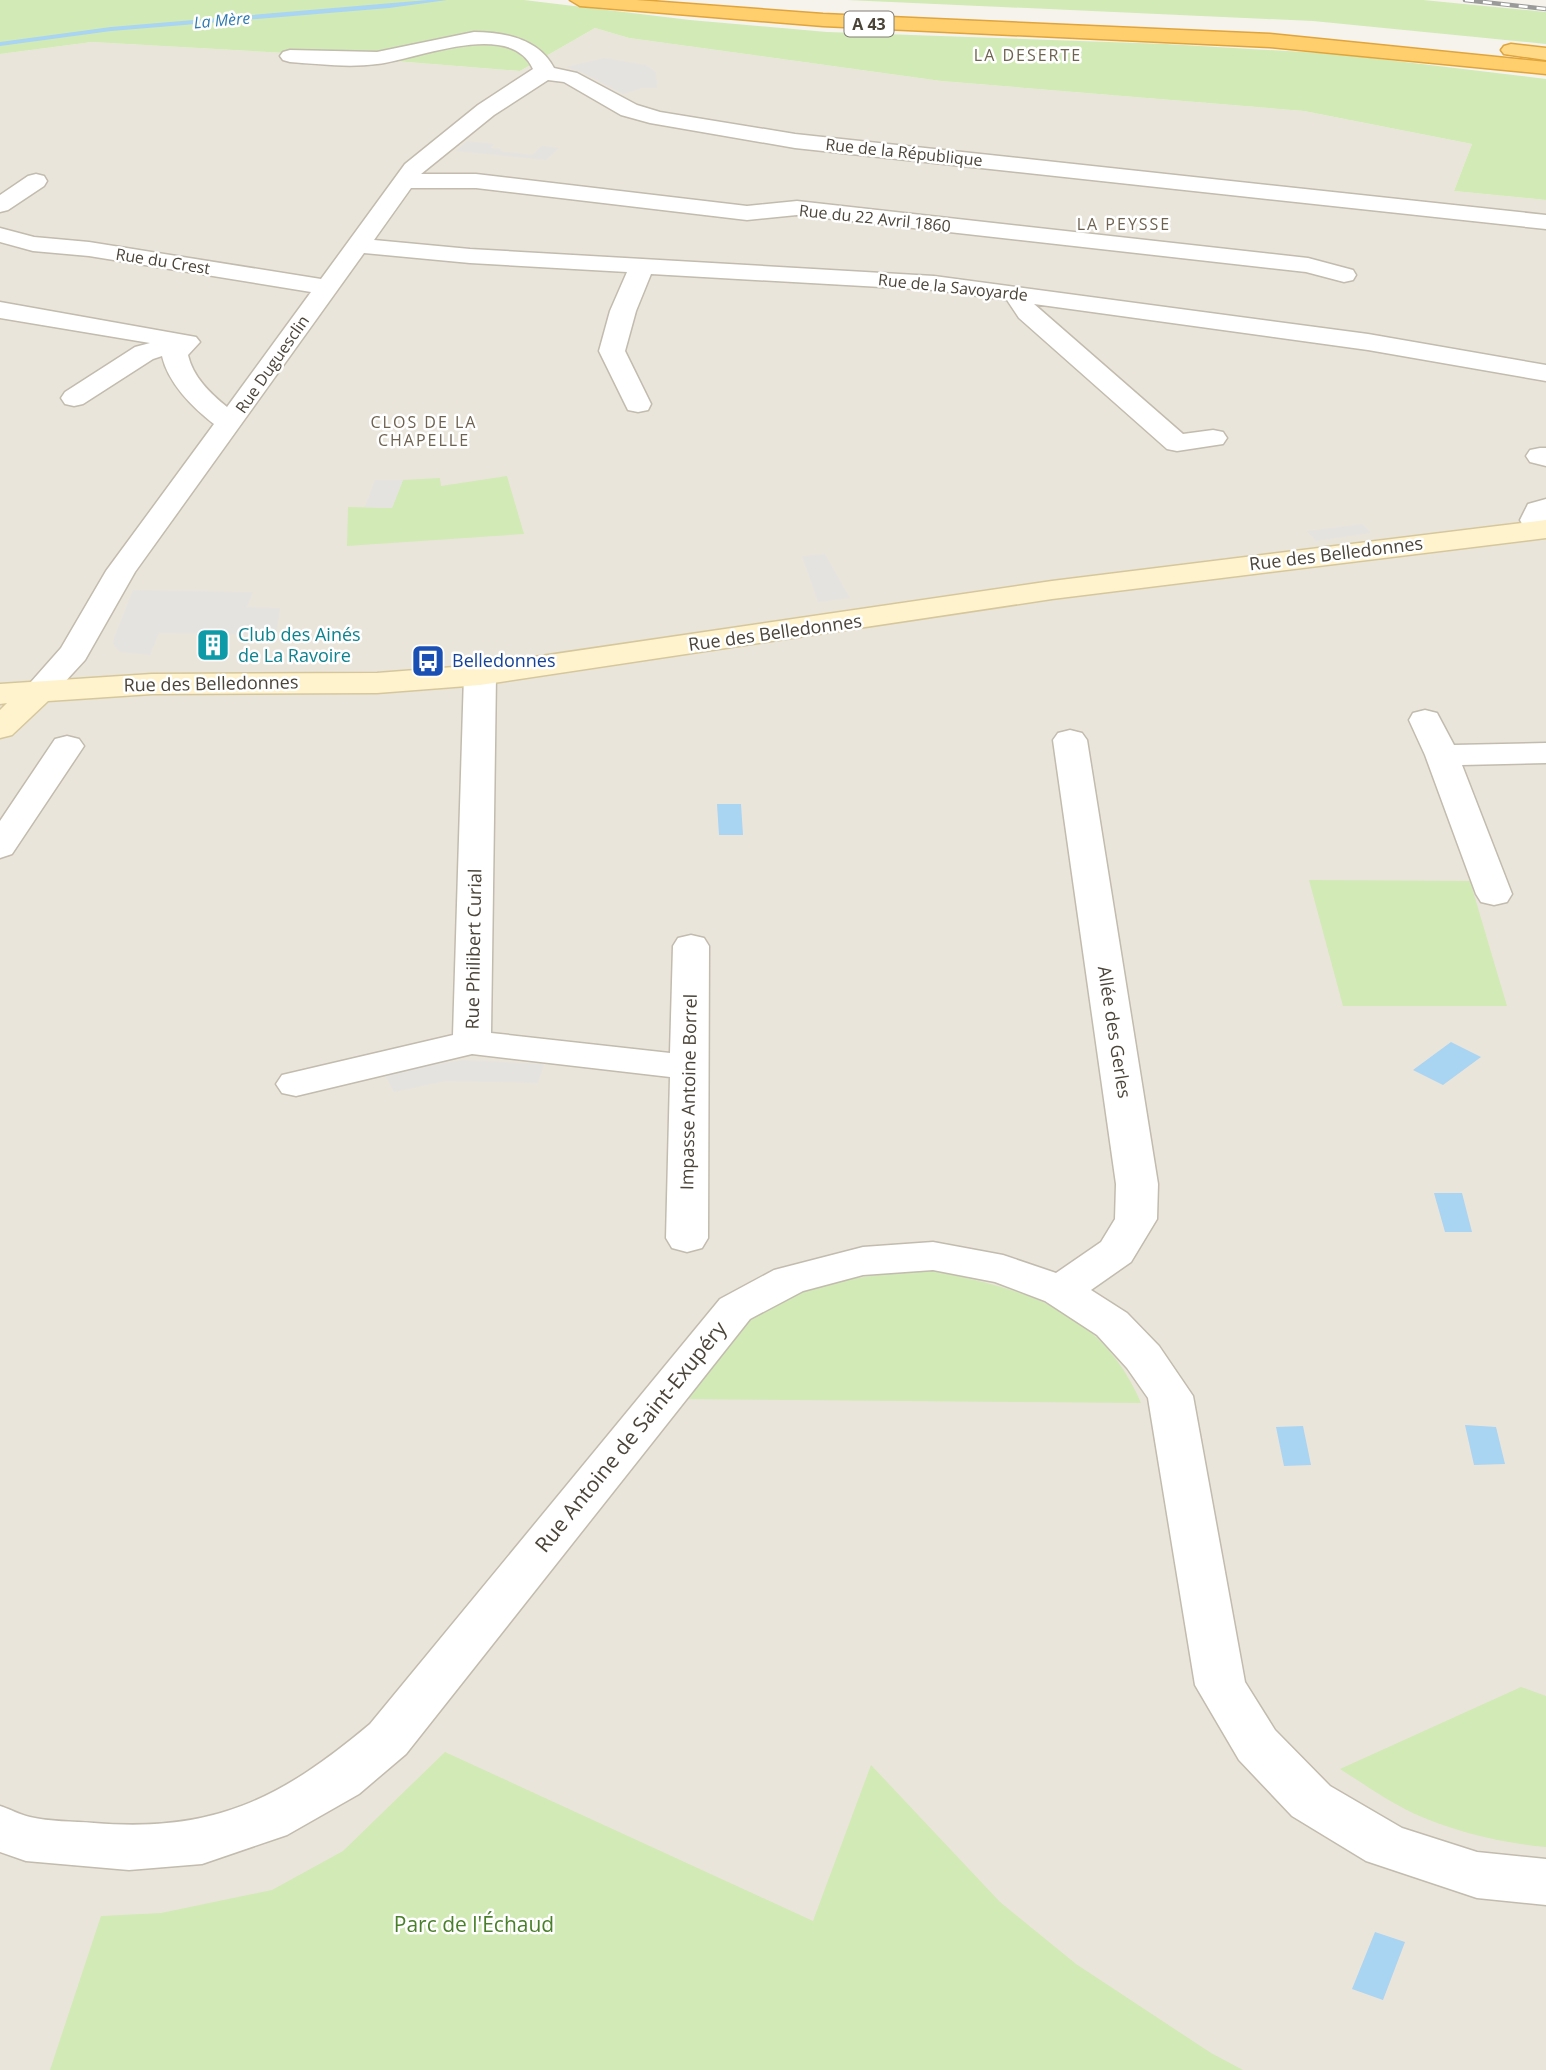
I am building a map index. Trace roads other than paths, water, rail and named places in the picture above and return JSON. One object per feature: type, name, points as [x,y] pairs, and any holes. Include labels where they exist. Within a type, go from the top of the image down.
[{"type":"highway","name":"A 43","points":[[580,0],[709,14],[827,22],[1285,41],[1546,68]]},
{"type":"highway","name":"A 43","points":[[701,0],[879,12],[1240,26],[1511,50]]},
{"type":"highway","points":[[1511,50],[1546,54]]},
{"type":"main road","name":"Rue des Belledonnes","points":[[0,694],[152,684],[377,683],[480,675],[1052,590],[1543,522]]},
{"type":"main road","points":[[0,728],[39,691]]},
{"type":"street","points":[[290,56],[373,58],[491,37],[518,45],[541,63],[544,73]]},
{"type":"street","name":"Rue Duguesclin","points":[[39,691],[74,653],[121,571],[413,169],[485,110],[544,73]]},
{"type":"street","name":"Rue de la République","points":[[544,73],[570,77],[629,110],[658,118],[795,141],[1546,222]]},
{"type":"street","points":[[0,205],[36,181]]},
{"type":"street","name":"Rue du 22 Avril 1860","points":[[405,181],[476,181],[747,213],[797,208],[1308,265],[1343,275]]},
{"type":"street","name":"Rue du Crest","points":[[0,235],[33,244],[141,258],[140,264],[156,280],[167,282],[223,270],[326,287]]},
{"type":"street","name":"Rue de la Savoyarde","points":[[356,245],[470,256],[934,283],[1368,342],[1546,373]]},
{"type":"street","points":[[638,404],[612,351],[623,312],[643,265]]},
{"type":"street","points":[[1014,293],[1028,313],[1177,443],[1213,438]]},
{"type":"street","points":[[0,310],[187,342]]},
{"type":"street","points":[[187,342],[175,354],[175,363],[219,417],[231,422]]},
{"type":"street","points":[[74,398],[144,353],[187,342]]},
{"type":"street","name":"Rue Philibert Curial","points":[[296,1084],[471,1042],[480,675]]},
{"type":"street","points":[[1424,720],[1442,755],[1494,894]]},
{"type":"street","name":"Allée des Gerles","points":[[1060,1291],[1116,1252],[1136,1219],[1137,1184],[1070,740]]},
{"type":"street","points":[[0,847],[67,746]]},
{"type":"street","points":[[1442,755],[1546,753]]},
{"type":"street","name":"Impasse Antoine Borrel","points":[[687,1238],[691,946]]},
{"type":"street","points":[[471,1042],[690,1067]]},
{"type":"street","name":"Rue Antoine de Saint-Exupéry","points":[[0,1828],[26,1839],[129,1848],[202,1842],[268,1820],[341,1779],[388,1739],[735,1310],[789,1280],[863,1261],[933,1256],[1003,1269],[1060,1291],[1111,1324],[1143,1357],[1170,1396],[1220,1685],[1256,1745],[1311,1801],[1385,1845],[1477,1875],[1546,1882]]},
{"type":"water","points":[[717,804],[741,804],[743,835],[719,835]]},
{"type":"water","points":[[1451,1042],[1481,1057],[1443,1085],[1413,1070]]},
{"type":"water","points":[[1434,1193],[1462,1193],[1472,1232],[1445,1232]]},
{"type":"water","points":[[1465,1425],[1496,1427],[1505,1464],[1474,1465]]},
{"type":"water","points":[[1303,1426],[1311,1465],[1284,1466],[1276,1427]]},
{"type":"water","points":[[1375,1932],[1405,1942],[1383,2000],[1352,1989]]},
{"type":"waterway","name":"La Mère","points":[[0,44],[111,29],[444,0]]},
{"type":"railway","points":[[1465,0],[1546,9]]},
{"type":"place","name":"Club des Ainés de La Ravoire","points":[[213,645]]},
{"type":"place","name":"Belledonnes","points":[[428,661]]},
{"type":"district","name":"LA DESERTE","points":[[1028,55]]},
{"type":"district","name":"LA PEYSSE","points":[[1124,224]]},
{"type":"district","name":"CLOS DE LA CHAPELLE","points":[[424,431]]},
{"type":"park label","name":"Parc de l'Échaud","points":[[474,1925]]}]
